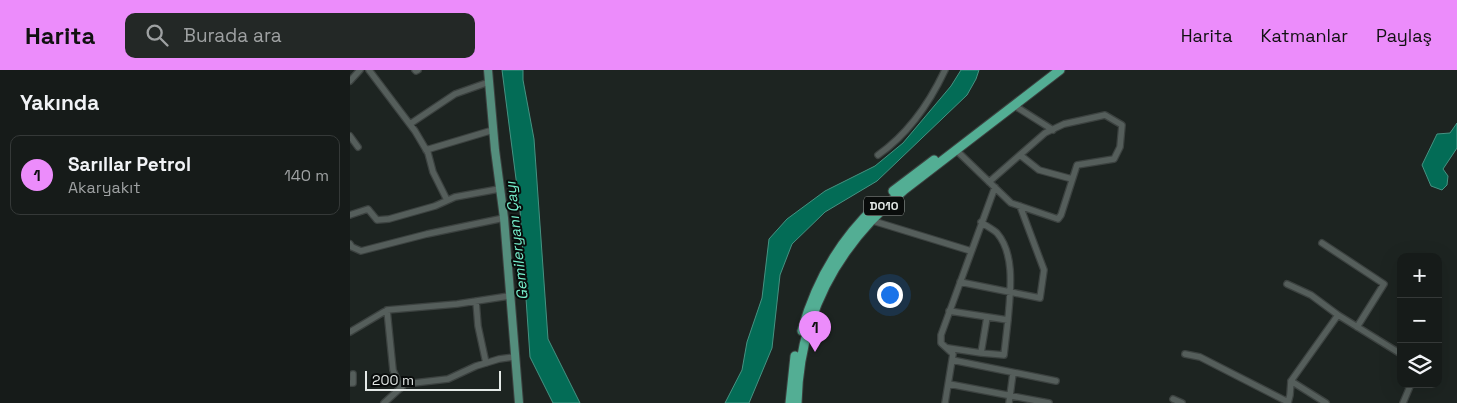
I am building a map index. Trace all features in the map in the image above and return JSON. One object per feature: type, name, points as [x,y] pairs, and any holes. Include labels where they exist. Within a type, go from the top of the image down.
[{"type":"highway","name":"D010","points":[[790,403],[792,373],[810,302],[830,264],[852,232],[867,215],[908,178],[1052,70]]},
{"type":"highway","name":"D010","points":[[797,403],[802,354],[819,297],[848,248],[870,220],[904,190],[1060,70]]},
{"type":"main road","points":[[488,70],[499,189],[504,218],[519,403]]},
{"type":"street","points":[[350,82],[360,70]]},
{"type":"street","points":[[369,70],[410,124],[426,150],[447,200]]},
{"type":"street","points":[[878,156],[910,127],[935,92],[944,70]]},
{"type":"street","points":[[410,124],[455,94],[489,82]]},
{"type":"street","points":[[1014,106],[1052,130]]},
{"type":"street","points":[[956,150],[989,182],[995,187],[1011,203],[1058,219],[1061,215],[1076,166],[1114,159],[1120,147],[1122,125],[1105,115],[1064,124],[1045,133],[989,182]]},
{"type":"street","points":[[426,150],[493,130]]},
{"type":"street","points":[[350,136],[358,147]]},
{"type":"street","points":[[1020,155],[1039,170],[1072,179]]},
{"type":"street","points":[[945,403],[953,354],[941,343],[941,335],[995,187]]},
{"type":"street","points":[[350,215],[368,209],[377,220],[389,219],[435,206],[455,197],[499,189]]},
{"type":"street","points":[[960,282],[1040,298],[1044,270],[1020,206]]},
{"type":"street","points":[[350,244],[361,251],[427,234],[504,218]]},
{"type":"street","points":[[870,220],[971,252]]},
{"type":"street","points":[[948,348],[1004,355],[1012,281],[1006,249],[997,233],[981,222]]},
{"type":"street","points":[[1322,243],[1384,284],[1357,327]]},
{"type":"street","points":[[1287,284],[1311,295],[1338,315],[1397,352]]},
{"type":"street","points":[[350,332],[387,310],[509,296]]},
{"type":"street","points":[[476,301],[478,326],[486,363]]},
{"type":"street","points":[[387,310],[393,370],[401,388]]},
{"type":"street","points":[[949,311],[1008,320]]},
{"type":"street","points":[[1185,354],[1200,357],[1288,402],[1291,381],[1338,315]]},
{"type":"street","points":[[981,353],[987,317]]},
{"type":"street","points":[[384,403],[405,384],[448,379],[486,363],[514,357]]},
{"type":"street","points":[[952,360],[1056,381]]},
{"type":"street","points":[[1009,403],[1013,372]]},
{"type":"street","points":[[350,383],[353,383],[352,374]]},
{"type":"street","points":[[1291,381],[1326,403]]},
{"type":"street","points":[[949,384],[1049,403]]},
{"type":"street","points":[[1403,403],[1409,388]]},
{"type":"street","points":[[1173,399],[1182,403]]},
{"type":"shaded area","points":[[502,70],[523,70],[523,80],[534,139],[548,339],[580,403],[553,403],[530,357],[520,210]]},
{"type":"shaded area","points":[[961,70],[979,70],[967,95],[877,181],[825,212],[792,244],[780,275],[772,348],[749,403],[725,403],[742,370],[747,342],[762,298],[769,239],[787,219],[825,191],[875,166],[903,143],[951,86]]},
{"type":"shaded area","points":[[1457,123],[1457,148],[1443,169],[1448,176],[1447,185],[1442,190],[1431,186],[1422,165],[1437,134],[1450,133]]},
{"type":"place","name":"Sarıllar Petrol","points":[[815,352]]},
{"type":"water label","name":"Gemileryanı Çayı","points":[[516,241]]}]
